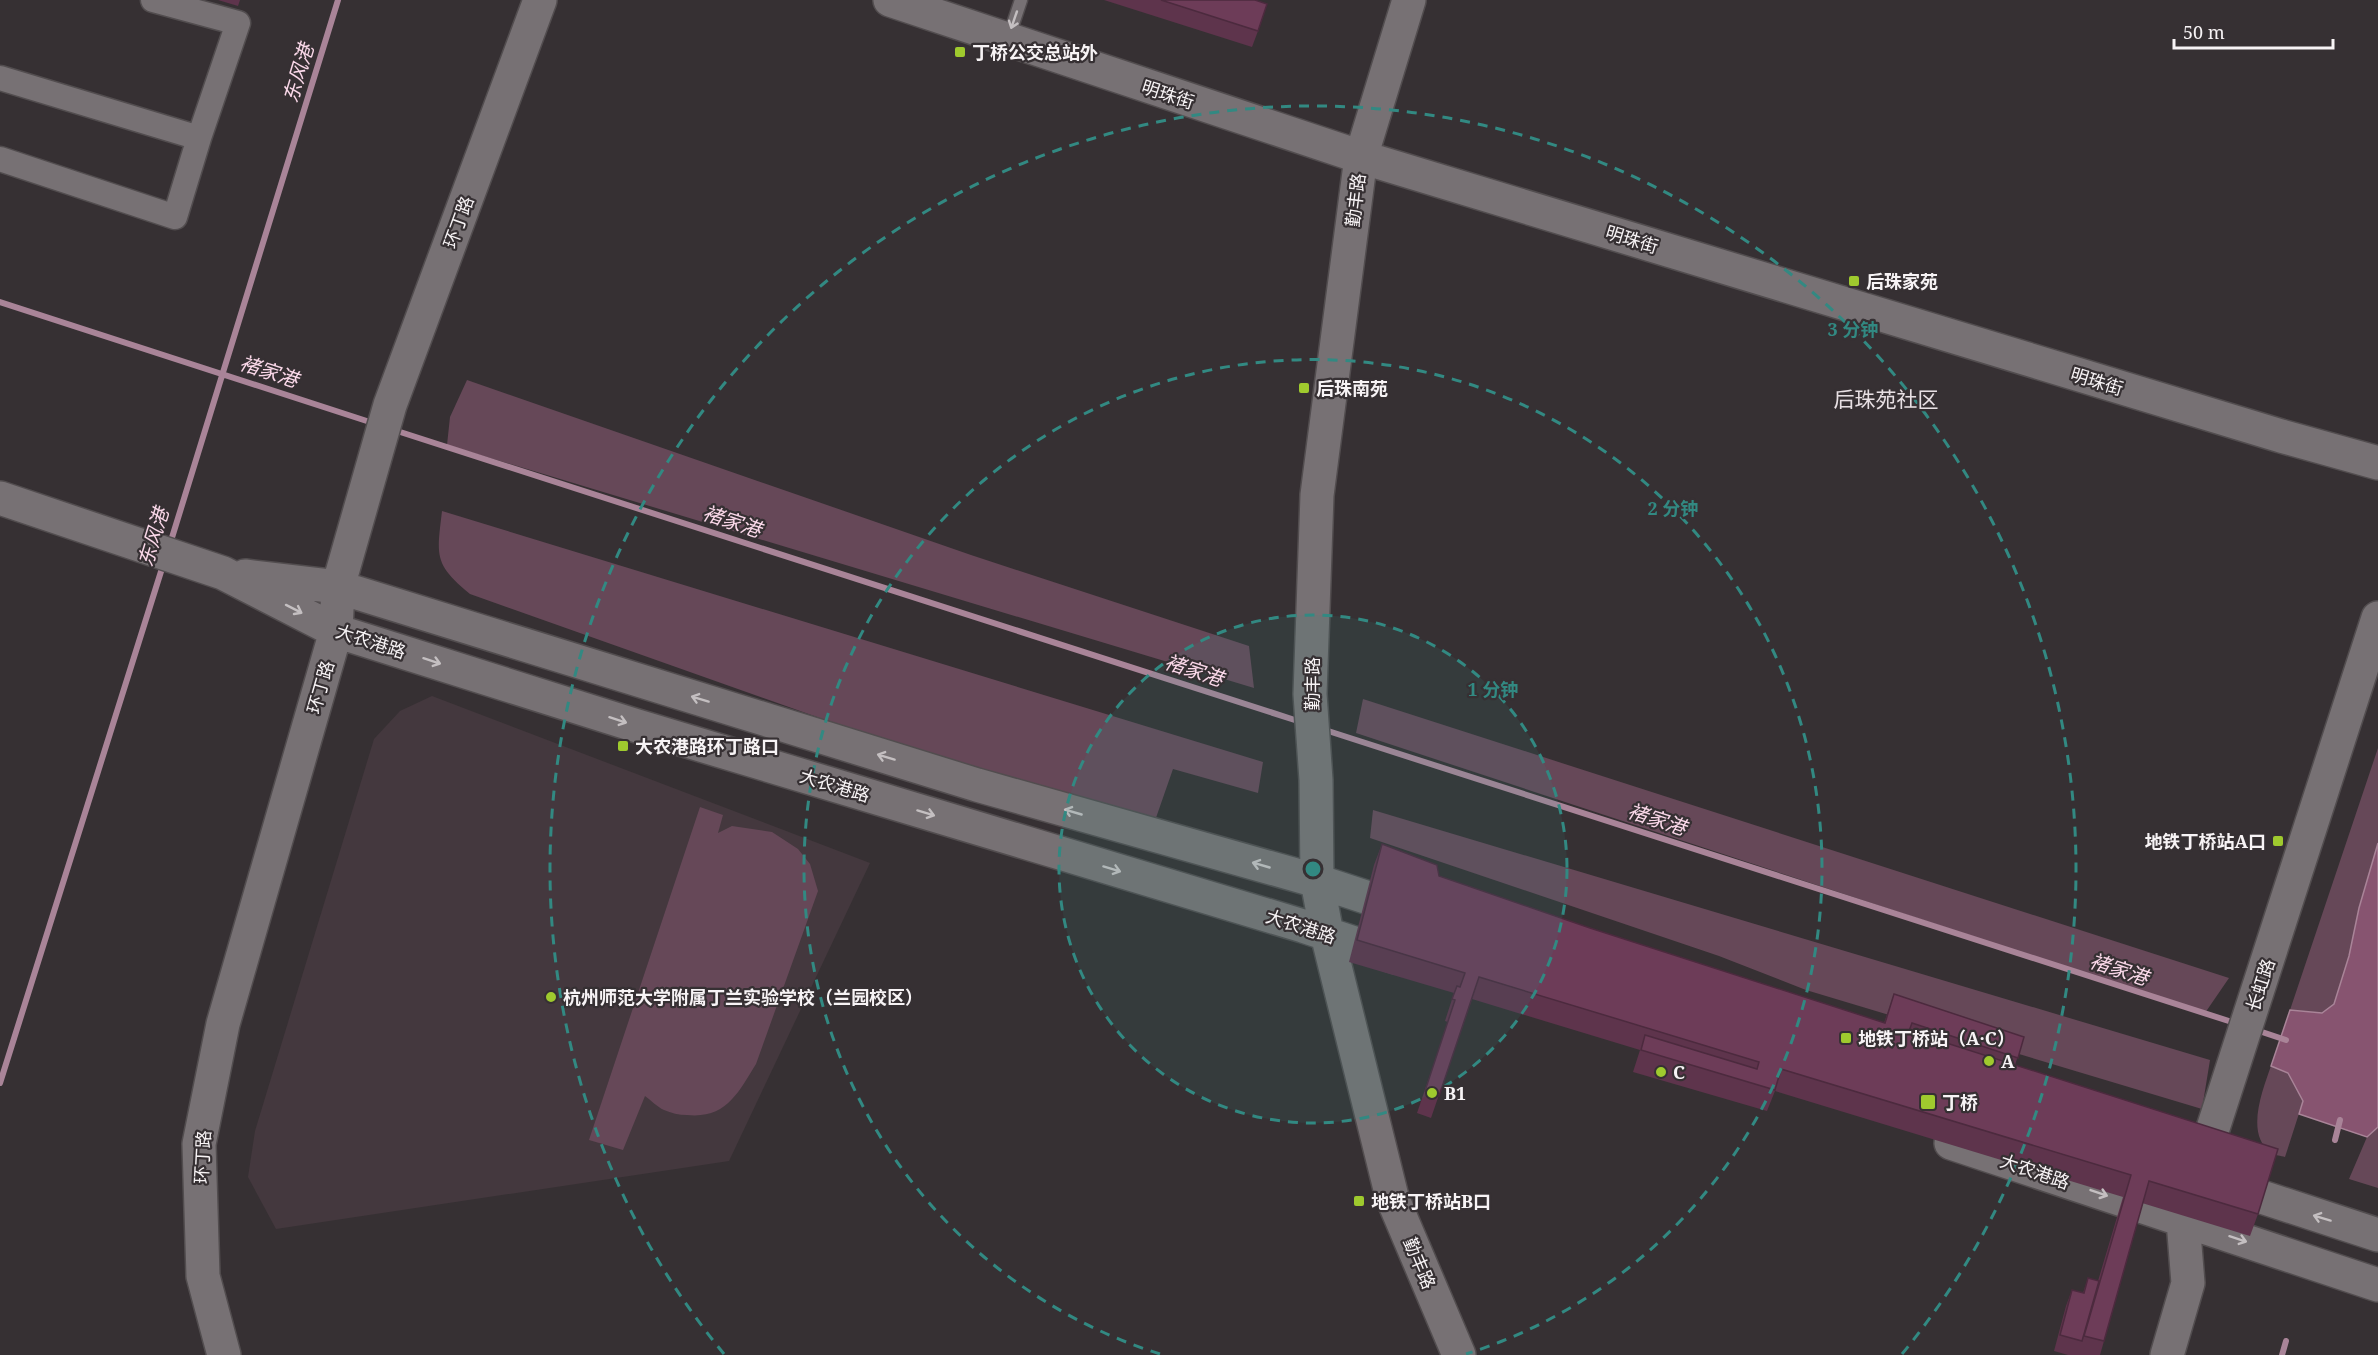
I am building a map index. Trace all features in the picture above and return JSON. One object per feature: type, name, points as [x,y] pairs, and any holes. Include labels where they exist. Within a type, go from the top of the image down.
[{"type":"main road","name":"环丁路","points":[[224,1355],[203,1276],[199,1144],[223,1024],[336,631],[338,587],[390,405],[540,0]]},
{"type":"main road","name":"明珠街","points":[[890,0],[1361,158],[2269,433],[2378,463]]},
{"type":"main road","name":"勤丰路","points":[[1409,0],[1361,158],[1317,495],[1310,694],[1316,780],[1317,881],[1327,934],[1392,1197],[1459,1355]]},
{"type":"main road","name":"大农港路","points":[[0,498],[223,573],[336,631],[634,725],[1327,934],[1428,968]]},
{"type":"main road","name":"大农港路","points":[[223,573],[338,587],[977,785],[1317,881],[1430,919]]},
{"type":"main road","name":"长虹路","points":[[2167,1355],[2188,1282],[2183,1221],[2186,1172],[2246,1027],[2378,618]]},
{"type":"main road","name":"大农港路","points":[[1924,1134],[2378,1285]]},
{"type":"main road","points":[[2186,1172],[2378,1235]]},
{"type":"street","points":[[0,159],[175,217],[238,23],[153,0]]},
{"type":"street","points":[[0,78],[199,138]]},
{"type":"lane","points":[[1007,41],[1021,0]]},
{"type":"shaded area","points":[[467,380],[971,555],[1249,646],[1254,688],[447,445],[450,417]]},
{"type":"shaded area","points":[[442,511],[1263,762],[1258,793],[1173,769],[1150,835],[470,594],[449,575],[440,558],[439,538]]},
{"type":"shaded area","name":"杭州师范大学附属丁兰实验学校（兰园校区）","points":[[432,696],[870,863],[729,1161],[276,1229],[248,1177],[255,1131],[374,739],[400,711]]},
{"type":"shaded area","points":[[1363,699],[2229,978],[2205,1013],[1356,733]]},
{"type":"shaded area","points":[[2378,748],[2378,843],[2334,1005],[2322,1013],[2290,1010]]},
{"type":"shaded area","points":[[700,807],[723,815],[718,833],[732,826],[772,832],[798,849],[810,864],[818,891],[756,1064],[737,1094],[721,1108],[712,1113],[700,1115],[681,1115],[669,1112],[645,1096],[623,1150],[589,1140]]},
{"type":"shaded area","points":[[1373,810],[2210,1060],[2202,1109],[1806,990],[1719,956],[1370,838]]},
{"type":"shaded area","points":[[2378,843],[2378,1127],[2367,1137],[2299,1114],[2303,1101],[2288,1073],[2271,1066],[2290,1010],[2322,1013],[2334,1004],[2349,956],[2359,908]]},
{"type":"shaded area","points":[[2271,1066],[2288,1073],[2303,1101],[2285,1157],[2272,1153],[2264,1145],[2257,1124],[2260,1099]]},
{"type":"shaded area","points":[[2378,1127],[2378,1188],[2349,1179],[2367,1137]]},
{"type":"building","points":[[1161,0],[1255,0],[1267,4],[1258,31]]},
{"type":"building","name":"丁桥","points":[[1382,844],[1437,865],[1439,876],[1590,928],[1885,1023],[1894,994],[2024,1037],[2018,1058],[1912,1023],[1909,1031],[2278,1149],[2258,1214],[2149,1181],[2104,1341],[2084,1336],[2131,1175],[1781,1069],[1775,1090],[1641,1050],[1645,1035],[1757,1069],[1759,1062],[1479,977],[1439,1096],[1425,1091],[1455,1000],[1452,999],[1465,973],[1357,940]]},
{"type":"building","points":[[2088,1278],[2099,1281],[2082,1341],[2060,1335],[2072,1290],[2084,1293]]},
{"type":"waterway","name":"东风港","points":[[170,544],[338,0]]},
{"type":"waterway","name":"褚家港","points":[[0,302],[376,424]]},
{"type":"waterway","name":"褚家港","points":[[394,430],[1301,722]]},
{"type":"waterway","name":"东风港","points":[[0,1083],[164,562]]},
{"type":"waterway","name":"褚家港","points":[[1322,729],[2238,1024]]},
{"type":"waterway","name":"褚家港","points":[[2256,1030],[2286,1040]]},
{"type":"waterway","points":[[2335,1140],[2340,1120]]},
{"type":"waterway","points":[[2282,1355],[2286,1341]]},
{"type":"place","name":"丁桥公交总站外","points":[[960,52]]},
{"type":"place","name":"后珠家苑","points":[[1854,281]]},
{"type":"place","name":"后珠南苑","points":[[1304,388]]},
{"type":"place","name":"大农港路环丁路口","points":[[623,746]]},
{"type":"place","name":"地铁丁桥站A口","points":[[2278,841]]},
{"type":"place","name":"杭州师范大学附属丁兰实验学校（兰园校区）","points":[[551,997]]},
{"type":"place","name":"地铁丁桥站（A·C）","points":[[1846,1038]]},
{"type":"place","name":"A","points":[[1989,1061]]},
{"type":"place","name":"C","points":[[1661,1072]]},
{"type":"place","name":"B1","points":[[1432,1093]]},
{"type":"place","name":"丁桥","points":[[1928,1102]]},
{"type":"place","name":"地铁丁桥站B口","points":[[1359,1201]]},
{"type":"district","name":"后珠苑社区","points":[[1886,399]]}]
